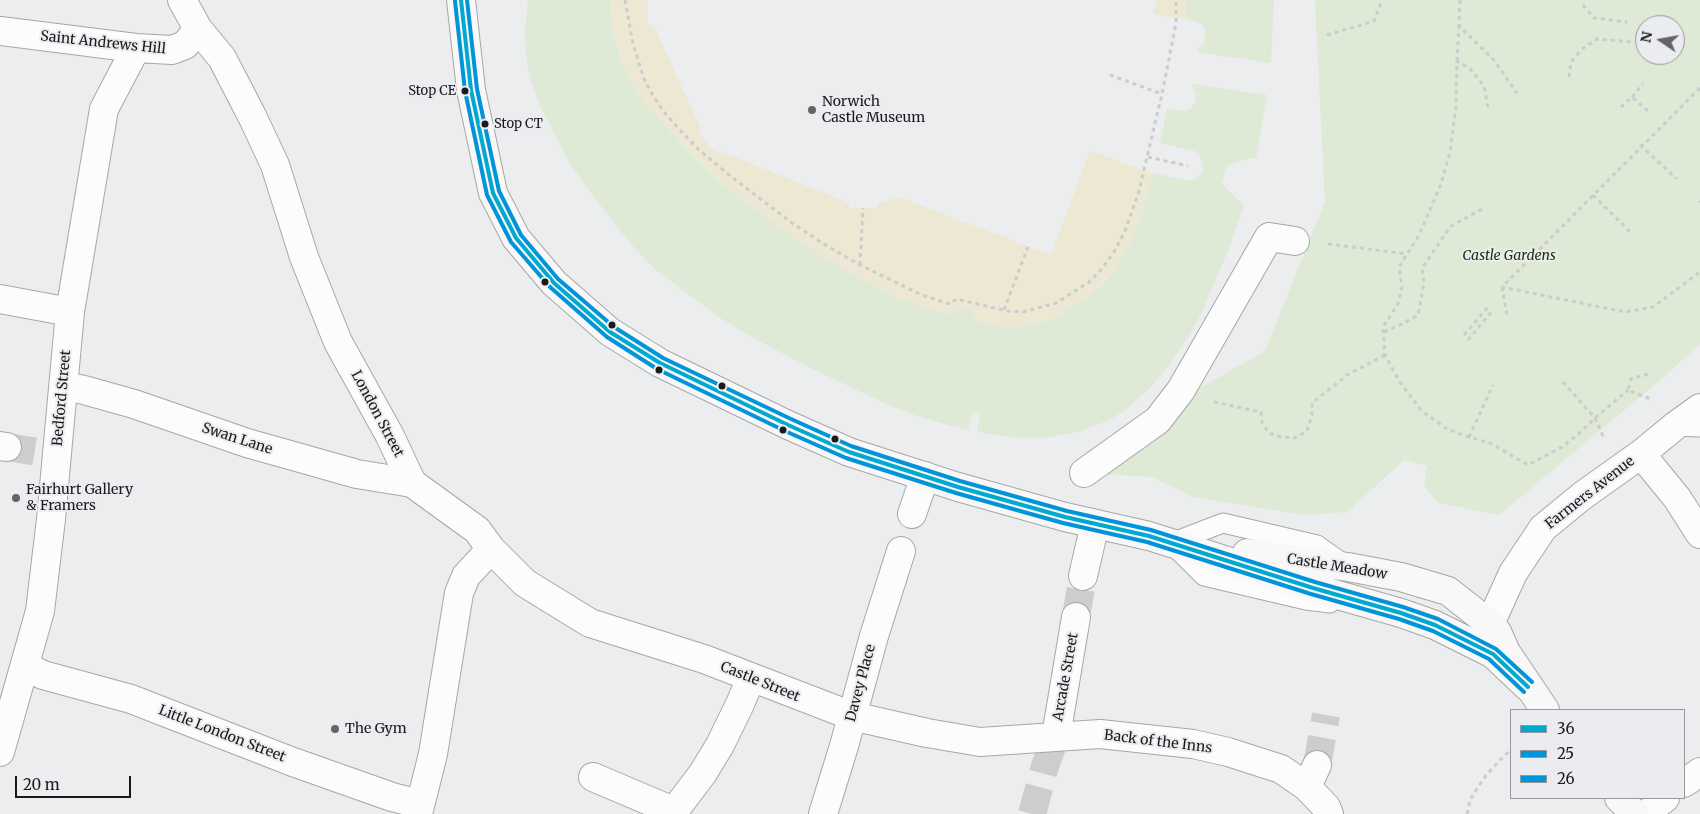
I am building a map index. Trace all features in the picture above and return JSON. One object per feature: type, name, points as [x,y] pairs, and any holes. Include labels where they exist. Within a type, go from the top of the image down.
[{"type":"street","name":"London Street","points":[[182,0],[198,29],[222,58],[254,118],[274,165],[304,257],[338,342],[390,436],[412,482],[476,530],[491,549]]},
{"type":"street","name":"Castle Meadow","points":[[461,0],[471,90],[493,193],[516,238],[554,284],[610,332],[660,363],[780,421],[850,452],[958,487],[1095,524],[1149,536],[1436,625],[1493,654],[1528,687]]},
{"type":"street","name":"Saint Andrews Hill","points":[[0,31],[136,48],[172,50],[184,45],[198,29]]},
{"type":"street","name":"Bedford Street","points":[[0,752],[40,610],[51,519],[48,453],[64,386],[70,312],[104,109],[136,48]]},
{"type":"street","points":[[1084,473],[1158,420],[1190,394],[1268,237],[1295,241]]},
{"type":"street","points":[[0,299],[70,312]]},
{"type":"street","name":"Swan Lane","points":[[64,386],[126,402],[247,443],[348,471],[412,482]]},
{"type":"street","name":"Farmers Avenue","points":[[1490,624],[1513,573],[1543,528],[1582,496],[1641,454],[1688,426],[1700,408]]},
{"type":"street","points":[[1641,454],[1677,498],[1700,534]]},
{"type":"street","points":[[912,514],[925,476]]},
{"type":"street","points":[[1083,576],[1095,524]]},
{"type":"street","name":"Castle Meadow","points":[[1171,544],[1348,567],[1401,577],[1448,591],[1490,624]]},
{"type":"street","points":[[419,809],[433,754],[458,593],[466,576],[491,549]]},
{"type":"street","name":"Castle Street","points":[[491,549],[525,584],[590,623],[704,659],[852,716],[927,733],[980,742],[1056,736]]},
{"type":"street","name":"Davey Place","points":[[822,814],[844,746],[874,636],[901,552]]},
{"type":"street","name":"Arcade Street","points":[[1056,736],[1076,617]]},
{"type":"street","points":[[1490,624],[1497,632],[1506,652],[1528,687],[1544,709]]},
{"type":"street","name":"Little London Street","points":[[25,666],[43,675],[131,699],[293,762],[392,797],[419,809]]},
{"type":"street","points":[[593,777],[672,812],[703,773],[720,745],[751,678]]},
{"type":"street","name":"Back of the Inns","points":[[1056,736],[1100,734],[1192,744],[1228,752],[1281,769],[1312,776],[1329,814]]},
{"type":"street","points":[[1685,782],[1700,772]]},
{"type":"street","points":[[1620,799],[1635,814]]},
{"type":"street","points":[[1649,814],[1664,799]]},
{"type":"path","points":[[625,0],[633,44],[644,79],[663,111],[699,150],[758,198],[792,223],[860,265],[906,288],[950,304],[956,299],[1004,310],[1023,312],[1056,303],[1082,287],[1101,270],[1114,252],[1132,215],[1148,157],[1173,44],[1176,23],[1176,0]]},
{"type":"path","points":[[1327,35],[1374,21],[1382,0]]},
{"type":"path","points":[[1460,0],[1456,107],[1450,152],[1441,184],[1419,235],[1400,267],[1402,287],[1398,304],[1383,327],[1385,355],[1399,381],[1422,411],[1447,429],[1490,443],[1528,465],[1562,447],[1582,431],[1628,390],[1631,379],[1648,374]]},
{"type":"path","points":[[1583,5],[1594,18],[1627,22]]},
{"type":"path","points":[[1458,26],[1494,60],[1517,94]]},
{"type":"path","points":[[1568,77],[1571,62],[1582,49],[1597,39],[1632,42]]},
{"type":"path","points":[[1457,62],[1470,69],[1484,86],[1488,107]]},
{"type":"path","points":[[1110,75],[1162,94]]},
{"type":"path","points":[[1621,107],[1643,84]]},
{"type":"path","points":[[1502,287],[1700,88]]},
{"type":"path","points":[[1632,97],[1649,112]]},
{"type":"path","points":[[1640,145],[1677,179]]},
{"type":"path","points":[[1148,157],[1188,166]]},
{"type":"path","points":[[1592,195],[1630,232]]},
{"type":"path","points":[[860,265],[863,208]]},
{"type":"path","points":[[1384,332],[1418,315],[1424,283],[1422,268],[1451,226],[1484,208]]},
{"type":"path","points":[[1343,245],[1407,254]]},
{"type":"path","points":[[1004,310],[1028,246]]},
{"type":"path","points":[[1502,287],[1625,312],[1654,307],[1700,272]]},
{"type":"path","points":[[1502,287],[1507,315]]},
{"type":"path","points":[[1464,335],[1489,306]]},
{"type":"path","points":[[1468,340],[1493,310]]},
{"type":"path","points":[[1190,394],[1261,412],[1262,422],[1269,433],[1281,438],[1295,438],[1306,431],[1312,415],[1312,403],[1347,375],[1385,355]]},
{"type":"path","points":[[1563,382],[1595,418],[1620,470]]},
{"type":"path","points":[[1469,437],[1493,385]]},
{"type":"path","points":[[1628,390],[1658,402]]},
{"type":"path","points":[[1467,814],[1470,800],[1476,790],[1487,774],[1510,750]]},
{"type":"green space","points":[[528,0],[610,0],[613,34],[622,65],[648,108],[720,182],[809,247],[843,269],[899,298],[943,314],[953,314],[961,308],[973,311],[976,320],[1018,327],[1038,324],[1055,318],[1102,285],[1113,272],[1130,244],[1143,210],[1153,173],[1189,181],[1194,180],[1202,173],[1203,163],[1199,154],[1195,151],[1160,143],[1167,109],[1185,111],[1194,104],[1196,95],[1192,84],[1267,95],[1256,158],[1227,165],[1222,184],[1244,205],[1230,246],[1201,314],[1190,335],[1170,364],[1153,385],[1136,401],[1123,412],[1107,421],[1078,432],[1044,438],[1008,437],[977,431],[980,414],[972,412],[968,430],[914,415],[886,404],[755,339],[722,319],[655,269],[630,243],[586,187],[568,160],[540,106],[531,81],[526,56],[525,32]]},
{"type":"green space","points":[[1185,0],[1274,0],[1271,63],[1196,52],[1204,43],[1206,33],[1203,26],[1199,23],[1186,19]]},
{"type":"green space","name":"Castle Gardens","points":[[1315,0],[1700,0],[1700,344],[1665,376],[1499,515],[1438,503],[1424,486],[1427,466],[1404,460],[1347,512],[1305,515],[1193,497],[1152,477],[1084,473],[1091,450],[1265,351],[1325,202]]},
{"type":"sand","points":[[610,0],[648,0],[648,25],[654,26],[701,129],[698,132],[717,154],[720,151],[849,203],[849,208],[877,208],[878,204],[899,197],[1051,255],[1090,151],[1153,173],[1143,210],[1130,244],[1113,272],[1089,296],[1055,318],[1038,324],[1004,328],[981,324],[976,320],[972,311],[961,308],[953,314],[945,315],[899,298],[843,269],[780,228],[720,182],[698,161],[648,108],[630,80],[622,65],[613,34]]},
{"type":"sand","points":[[1158,0],[1185,0],[1186,19],[1152,14]]},
{"type":"tunnel","points":[[7,447],[38,452]]},
{"type":"tunnel","points":[[1076,617],[1083,576]]},
{"type":"tunnel","points":[[1317,765],[1326,715]]},
{"type":"tunnel","points":[[1032,814],[1045,766],[1056,736]]},
{"type":"transit line","name":"36","points":[[461,0],[471,90],[493,193],[516,238],[554,283],[610,332],[660,363],[788,425],[849,452],[958,487],[1065,517],[1149,536],[1313,588],[1401,613],[1435,625],[1493,654],[1528,687]]},
{"type":"transit line","name":"26","points":[[467,0],[477,89],[499,191],[521,235],[558,279],[614,327],[663,358],[851,446],[960,481],[1067,511],[1151,530],[1438,619],[1496,649],[1532,682]]},
{"type":"transit line","name":"25","points":[[455,1],[465,91],[487,195],[511,242],[550,287],[607,337],[657,369],[785,431],[846,458],[956,493],[1063,523],[1147,542],[1311,594],[1399,619],[1433,631],[1489,659],[1524,692]]},
{"type":"place","name":"Stop CE","points":[[465,91]]},
{"type":"place","name":"Norwich Castle Museum","points":[[812,110]]},
{"type":"place","name":"Stop CT","points":[[485,124]]},
{"type":"place","name":"Fairhurt Gallery & Framers","points":[[16,498]]},
{"type":"place","name":"The Gym","points":[[335,729]]}]
